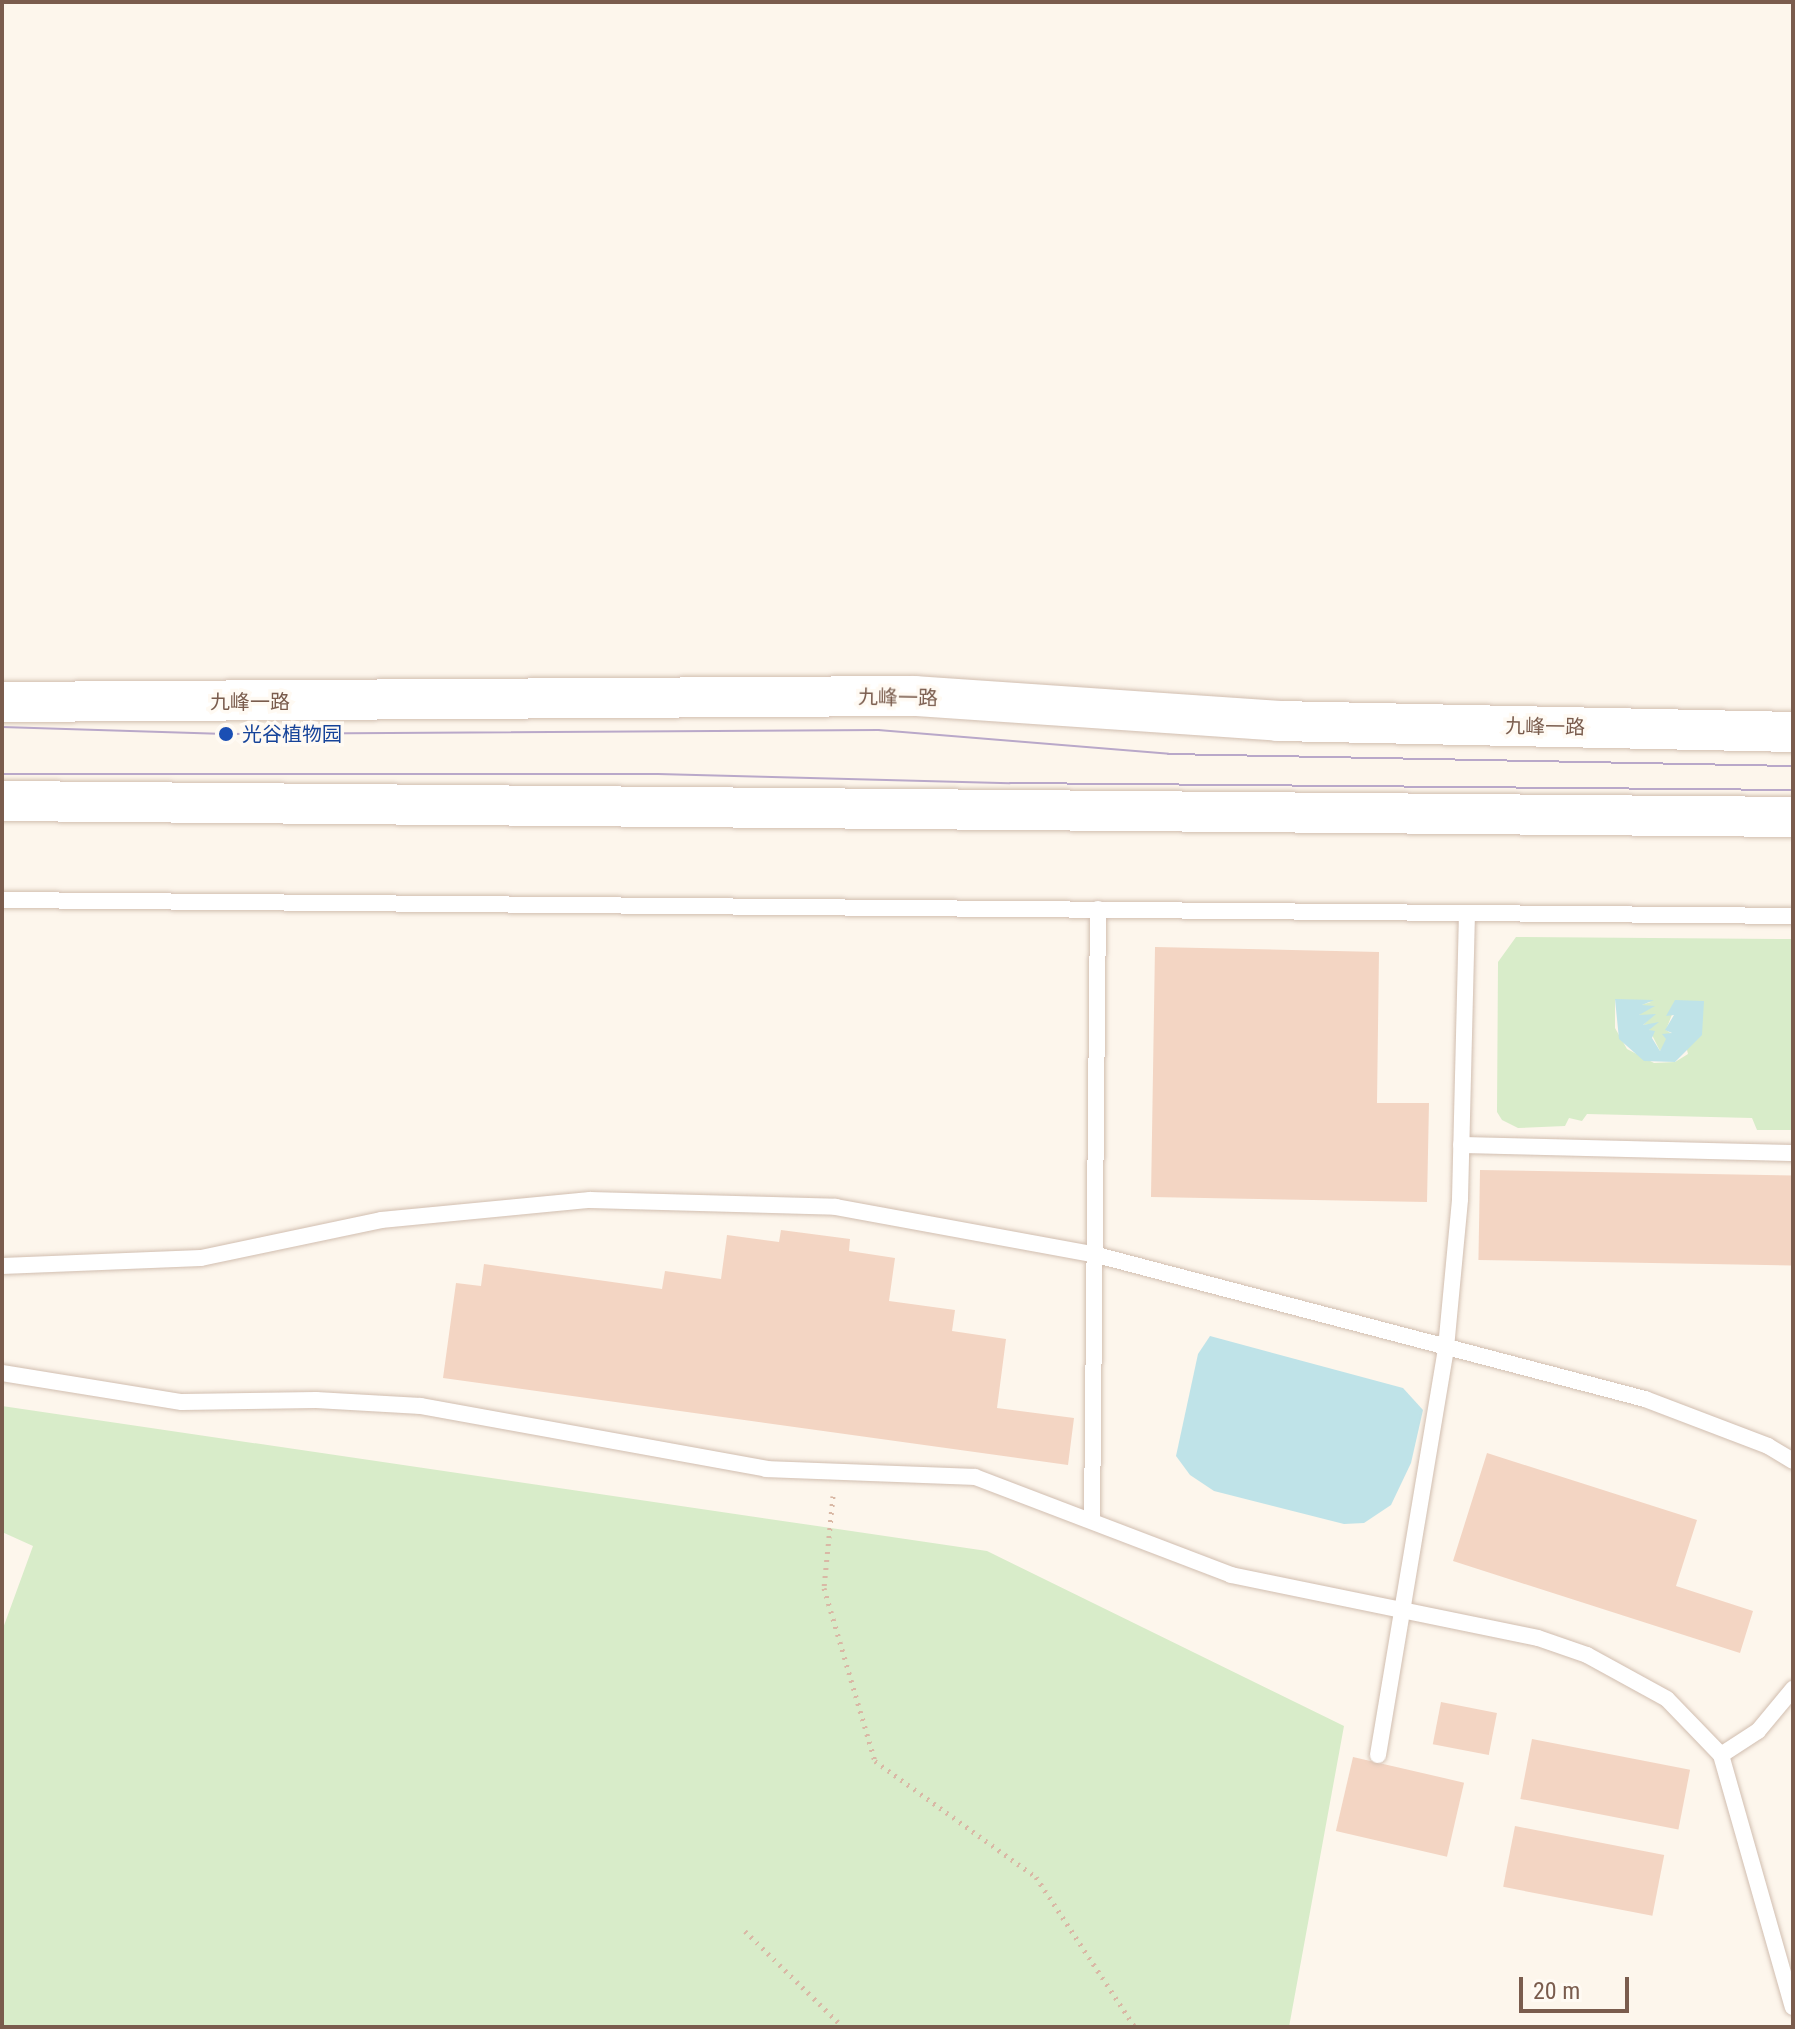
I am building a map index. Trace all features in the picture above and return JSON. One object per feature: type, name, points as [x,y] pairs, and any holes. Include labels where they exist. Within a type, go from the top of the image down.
[{"type":"street","name":"九峰一路","points":[[2,702],[915,696],[1278,721],[1793,732]]},
{"type":"street","points":[[2,801],[1793,817]]},
{"type":"lane","points":[[2,900],[1793,916]]},
{"type":"lane","points":[[1092,1520],[1098,909]]},
{"type":"lane","points":[[1378,1755],[1446,1348],[1461,1145],[1467,913]]},
{"type":"lane","points":[[1461,1145],[1793,1153]]},
{"type":"lane","points":[[2,1266],[201,1258],[381,1220],[590,1200],[836,1207],[1093,1254],[1645,1399],[1768,1446],[1793,1461]]},
{"type":"lane","points":[[2,1373],[182,1402],[316,1400],[421,1406],[766,1469],[975,1477],[1231,1575],[1538,1638],[1587,1655],[1667,1699],[1721,1755],[1793,2007]]},
{"type":"lane","points":[[1721,1755],[1758,1731],[1793,1689]]},
{"type":"path","points":[[835,1471],[824,1588],[875,1761],[1036,1877],[1135,2027]]},
{"type":"path","points":[[745,1931],[843,2027]]},
{"type":"green space","points":[[1516,937],[1793,939],[1793,1130],[1757,1130],[1752,1118],[1587,1114],[1582,1121],[1569,1118],[1565,1126],[1518,1128],[1502,1120],[1497,1112],[1498,962]],"holes":[[[1615,1000],[1651,1002],[1641,1005],[1645,1008],[1639,1015],[1653,1015],[1643,1025],[1654,1024],[1649,1029],[1660,1051],[1672,1034],[1666,1030],[1676,1004],[1688,1054],[1675,1062],[1654,1063],[1627,1049],[1615,1028]]]},
{"type":"green space","points":[[2,1406],[987,1551],[1344,1726],[1289,2027],[2,2027],[2,1631],[33,1546],[2,1532]]},
{"type":"water","points":[[1615,999],[1654,1000],[1642,1005],[1655,1006],[1639,1015],[1656,1014],[1643,1025],[1659,1022],[1649,1030],[1655,1031],[1652,1038],[1660,1051],[1666,1039],[1662,1034],[1672,1033],[1665,1030],[1674,1015],[1666,1016],[1675,1000],[1704,1001],[1702,1035],[1675,1062],[1644,1061],[1619,1039]]},
{"type":"water","points":[[1210,1336],[1403,1388],[1423,1410],[1411,1463],[1391,1505],[1364,1523],[1344,1524],[1214,1491],[1190,1475],[1176,1456],[1198,1354]]},
{"type":"building","points":[[1155,947],[1379,952],[1377,1103],[1429,1103],[1427,1202],[1151,1197]]},
{"type":"building","points":[[1480,1170],[1793,1175],[1791,1265],[1478,1260]]},
{"type":"building","points":[[781,1230],[850,1239],[849,1251],[895,1258],[889,1301],[955,1310],[952,1331],[1006,1339],[997,1408],[1074,1418],[1068,1465],[443,1378],[456,1283],[481,1286],[484,1264],[662,1289],[665,1271],[721,1279],[727,1235],[779,1242]]},
{"type":"building","points":[[1487,1453],[1697,1520],[1676,1586],[1753,1611],[1740,1653],[1453,1561]]},
{"type":"building","points":[[1441,1702],[1497,1713],[1489,1755],[1433,1744]]},
{"type":"building","points":[[1532,1739],[1690,1770],[1678,1830],[1520,1799]]},
{"type":"building","points":[[1353,1757],[1464,1783],[1447,1857],[1336,1831]]},
{"type":"building","points":[[1515,1826],[1664,1855],[1652,1916],[1503,1887]]},
{"type":"tram line","points":[[2,727],[226,734],[879,730],[1168,754],[1793,766]]},
{"type":"tram line","points":[[2,774],[658,774],[1010,783],[1793,790]]},
{"type":"place","name":"光谷植物园","points":[[226,734]]}]
